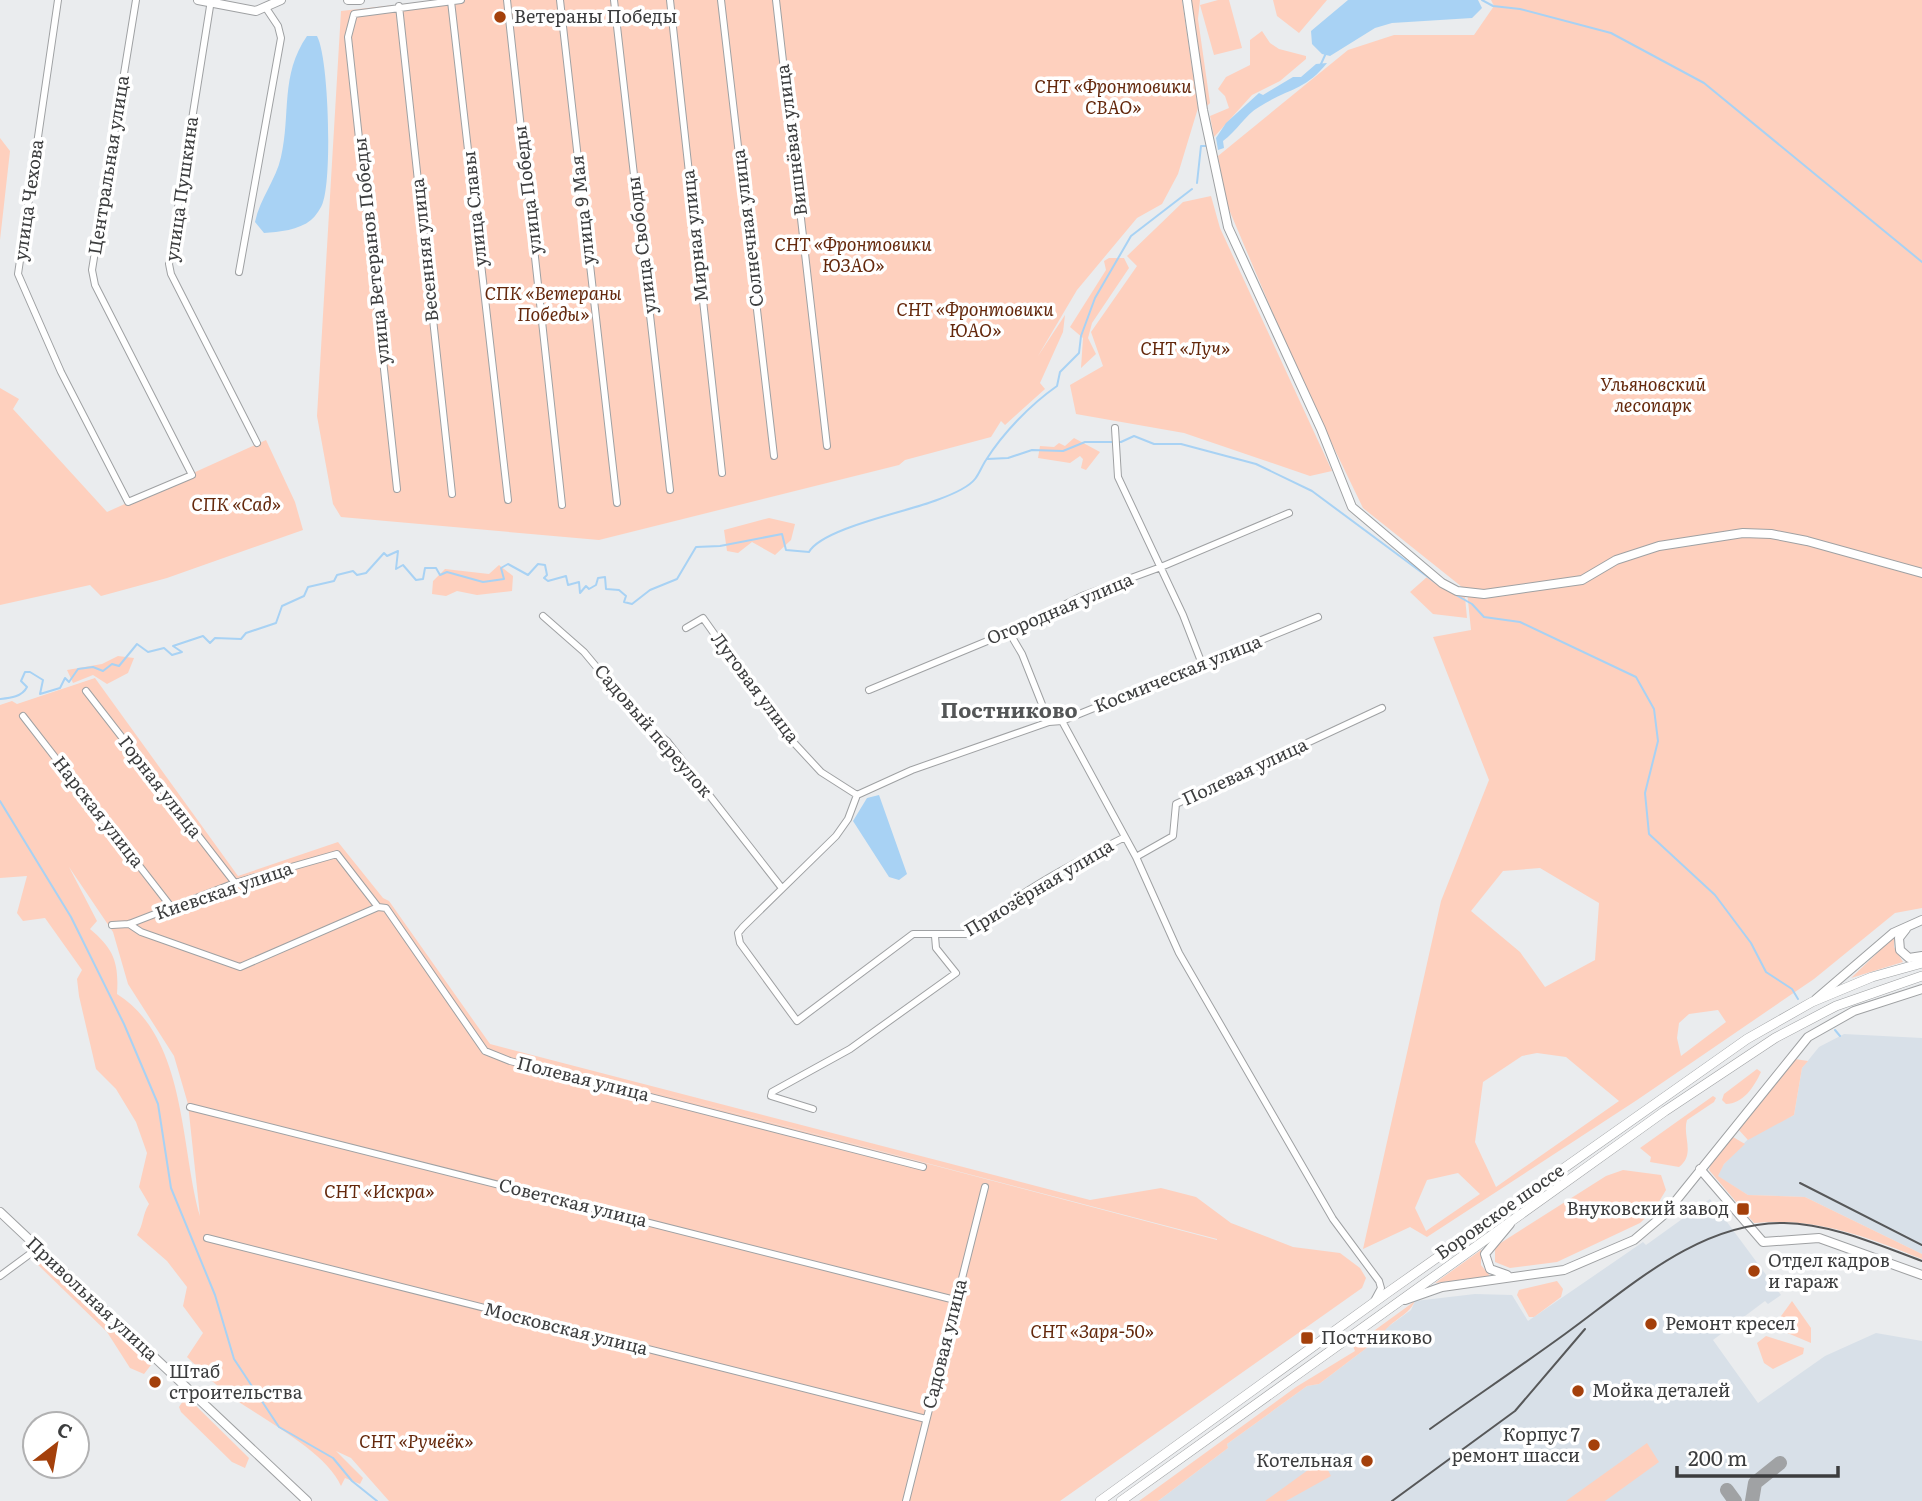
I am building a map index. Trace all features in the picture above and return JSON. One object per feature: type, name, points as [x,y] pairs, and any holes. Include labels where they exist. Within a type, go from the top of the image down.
[{"type":"main road","name":"Боровское шоссе","points":[[1100,1501],[1403,1281],[1747,1039],[1812,1002],[1872,977],[1922,963]]},
{"type":"main road","name":"Боровское шоссе","points":[[1121,1501],[1513,1219],[1780,1035],[1836,1006],[1922,976]]},
{"type":"street","name":"улица Чехова","points":[[58,0],[18,274],[61,372],[128,502],[192,475]]},
{"type":"street","name":"Центральная улица","points":[[136,0],[92,270],[95,285],[192,475]]},
{"type":"street","points":[[198,0],[257,11],[281,0]]},
{"type":"street","points":[[348,0],[360,0]]},
{"type":"street","points":[[399,6],[461,0]]},
{"type":"street","name":"улица Победы","points":[[507,0],[562,505]]},
{"type":"street","name":"улица 9 Мая","points":[[560,0],[617,503]]},
{"type":"street","name":"улица Свободы","points":[[614,0],[670,490]]},
{"type":"street","name":"Мирная улица","points":[[670,0],[722,473]]},
{"type":"street","name":"Солнечная улица","points":[[721,0],[774,456]]},
{"type":"street","name":"Вишнёвая улица","points":[[776,0],[827,446]]},
{"type":"street","points":[[1187,0],[1203,110],[1228,228],[1321,429],[1352,507],[1442,583],[1457,591],[1484,594],[1582,580],[1616,560],[1659,546],[1743,533],[1771,534],[1807,541],[1922,573]]},
{"type":"street","name":"улица Пушкина","points":[[211,1],[169,264],[171,274],[257,443]]},
{"type":"street","name":"улица Славы","points":[[452,1],[508,500]]},
{"type":"street","name":"улица Ветеранов Победы","points":[[397,489],[348,37],[354,14],[399,6]]},
{"type":"street","name":"Весенняя улица","points":[[399,6],[452,494]]},
{"type":"street","points":[[239,272],[281,38],[278,26],[266,8]]},
{"type":"street","points":[[1115,428],[1118,477],[1161,567],[1202,664]]},
{"type":"street","name":"Огородная улица","points":[[869,690],[1009,632],[1082,596],[1161,567],[1289,513]]},
{"type":"street","name":"Садовый переулок","points":[[543,616],[584,652],[639,718],[667,741],[781,887]]},
{"type":"street","name":"Космическая улица","points":[[857,795],[912,771],[1049,722],[1062,721],[1318,617]]},
{"type":"street","name":"Луговая улица","points":[[686,628],[703,618],[783,731],[821,772],[857,795]]},
{"type":"street","points":[[1009,632],[1022,654],[1049,722]]},
{"type":"street","name":"Горная улица","points":[[86,691],[235,883]]},
{"type":"street","name":"Полевая улица","points":[[1136,858],[1173,836],[1175,804],[1382,708]]},
{"type":"street","name":"Нарская улица","points":[[23,716],[172,908]]},
{"type":"street","points":[[1062,721],[1136,858],[1179,953],[1333,1219],[1377,1278],[1381,1287],[1374,1303]]},
{"type":"street","points":[[781,887],[836,836],[848,819],[857,795]]},
{"type":"street","name":"Приозёрная улица","points":[[781,887],[738,933],[740,943],[797,1021],[913,934],[970,934],[992,914],[1079,860],[1124,838]]},
{"type":"street","name":"Киевская улица","points":[[112,925],[129,924],[235,883],[337,854]]},
{"type":"street","name":"Полевая улица","points":[[337,854],[378,907],[386,908],[485,1051],[510,1061],[923,1167]]},
{"type":"street","points":[[129,924],[141,932],[240,967],[378,907]]},
{"type":"street","points":[[1922,921],[1903,932],[1898,944],[1907,957],[1922,956]]},
{"type":"street","points":[[1812,1002],[1893,933],[1922,921]]},
{"type":"street","points":[[813,1109],[771,1096],[772,1092],[850,1049],[956,973],[936,948],[934,936]]},
{"type":"street","points":[[1392,1305],[1442,1287],[1573,1267],[1634,1240],[1661,1218],[1811,1034],[1854,1011],[1922,989]]},
{"type":"street","name":"Советская улица","points":[[190,1107],[955,1300]]},
{"type":"street","points":[[1700,1170],[1763,1242],[1819,1238],[1922,1275]]},
{"type":"street","name":"Садовая улица","points":[[906,1501],[985,1187]]},
{"type":"street","name":"Привольная улица","points":[[0,1212],[307,1501]]},
{"type":"street","points":[[1513,1219],[1488,1246],[1485,1259],[1490,1269],[1497,1274],[1527,1276]]},
{"type":"street","name":"Московская улица","points":[[207,1238],[926,1419]]},
{"type":"street","points":[[0,1276],[38,1248]]},
{"type":"street","points":[[1377,1278],[1390,1283],[1403,1281]]},
{"type":"shaded area","points":[[1844,1034],[1922,1038],[1922,1254],[1805,1197],[1748,1195],[1717,1176],[1724,1164],[1752,1135],[1794,1115],[1802,1068],[1819,1047]]},
{"type":"shaded area","points":[[1710,1199],[1781,1295],[1768,1304],[1765,1301],[1713,1340],[1758,1403],[1825,1356],[1876,1333],[1922,1341],[1922,1501],[1158,1501],[1228,1448],[1227,1444],[1307,1386],[1319,1384],[1381,1337],[1385,1329],[1411,1310],[1415,1301],[1475,1294],[1512,1295],[1528,1321],[1643,1242],[1646,1245]]},
{"type":"green space","points":[[439,0],[1182,0],[1198,108],[1178,174],[1162,204],[1137,218],[1077,290],[1038,356],[1065,315],[1063,332],[1040,383],[1045,389],[1005,425],[1001,421],[991,437],[905,460],[899,465],[599,540],[341,517],[333,504],[317,416],[341,11]]},
{"type":"green space","points":[[1190,0],[1200,0],[1198,19],[1210,103],[1206,107]]},
{"type":"green space","points":[[1229,0],[1242,48],[1214,55],[1200,5]]},
{"type":"green space","points":[[1273,0],[1327,0],[1299,33],[1277,16]]},
{"type":"green space","name":"Ульяновский лесопарк","points":[[1491,0],[1922,0],[1922,908],[1895,913],[1814,979],[1637,1100],[1427,1237],[1410,1227],[1363,1249],[1441,901],[1489,780],[1433,637],[1471,630],[1467,591],[1363,508],[1302,382],[1225,200],[1218,156],[1348,50],[1394,35],[1474,35],[1494,6]],"holes":[[[1540,868],[1599,903],[1595,960],[1545,987],[1520,952],[1471,911],[1503,871]],[[1718,1010],[1726,1022],[1681,1056],[1677,1038],[1679,1023],[1689,1014]],[[1537,1053],[1566,1057],[1619,1101],[1496,1187],[1475,1142],[1483,1082],[1522,1056]],[[1458,1173],[1480,1194],[1426,1231],[1415,1208],[1427,1180]]]},
{"type":"green space","points":[[1262,31],[1270,43],[1279,49],[1306,56],[1306,59],[1280,81],[1252,95],[1214,137],[1210,116],[1229,108],[1225,96],[1218,89],[1226,77],[1250,65],[1250,40]]},
{"type":"green space","points":[[0,138],[10,151],[0,240]]},
{"type":"green space","name":"СНТ «Луч»","points":[[1211,196],[1220,228],[1332,471],[1310,476],[1184,433],[1076,414],[1070,385],[1103,366],[1091,332],[1137,266],[1127,256],[1183,202]]},
{"type":"green space","points":[[1109,258],[1124,258],[1129,268],[1092,323],[1088,338],[1096,354],[1081,368],[1083,338],[1070,327],[1106,270],[1104,261]]},
{"type":"green space","name":"СПК «Сад»","points":[[0,388],[19,399],[13,409],[107,512],[266,440],[295,502],[303,530],[167,578],[101,596],[90,585],[0,605]]},
{"type":"green space","points":[[1074,438],[1100,452],[1086,470],[1081,468],[1083,459],[1080,456],[1070,463],[1038,458],[1040,446],[1054,447],[1059,443],[1065,446]]},
{"type":"green space","points":[[769,518],[795,524],[791,540],[775,555],[752,542],[738,553],[727,551],[724,530]]},
{"type":"green space","points":[[499,565],[513,576],[512,591],[477,595],[457,591],[446,596],[432,594],[433,581],[445,569],[489,574]]},
{"type":"green space","points":[[1427,577],[1465,597],[1467,618],[1433,614],[1410,592]]},
{"type":"green space","points":[[118,656],[134,658],[128,673],[107,684],[93,675],[73,683],[67,670],[102,664]]},
{"type":"green space","name":"СНТ «Искра»","points":[[95,678],[238,876],[338,842],[383,898],[389,901],[490,1044],[1090,1200],[1161,1188],[1196,1197],[1231,1223],[1293,1247],[1340,1253],[1360,1268],[1366,1278],[1362,1288],[1060,1501],[389,1501],[351,1458],[336,1451],[363,1478],[360,1484],[345,1478],[341,1486],[319,1458],[215,1384],[187,1357],[203,1333],[183,1306],[187,1287],[167,1261],[137,1235],[149,1204],[139,1187],[147,1153],[136,1122],[116,1089],[96,1069],[79,996],[77,979],[82,970],[45,918],[23,921],[17,913],[27,876],[0,878],[0,705],[12,701],[17,704]],"holes":[[[69,867],[113,932],[128,984],[174,1056],[188,1104],[200,1216],[169,1065],[157,1038],[140,1013],[117,994],[117,974],[113,957],[105,943],[90,929],[97,921]],[[556,1066],[1217,1239],[1217,1240]]]},
{"type":"green space","points":[[1894,937],[1894,947],[1903,962],[1851,978]]},
{"type":"green space","points":[[1795,1059],[1808,1061],[1802,1068],[1794,1115],[1748,1140],[1738,1129]]},
{"type":"green space","points":[[1757,1069],[1761,1072],[1743,1098],[1726,1104],[1722,1100],[1724,1094]]},
{"type":"green space","points":[[1713,1096],[1716,1098],[1714,1102],[1687,1120],[1688,1151],[1684,1162],[1679,1167],[1650,1162],[1651,1157],[1640,1148]]},
{"type":"green space","points":[[1733,1137],[1745,1144],[1724,1164],[1718,1176],[1748,1195],[1805,1197],[1922,1254],[1922,1259],[1840,1230],[1798,1223],[1754,1223],[1709,1170],[1711,1163]]},
{"type":"green space","points":[[1623,1170],[1661,1175],[1666,1190],[1654,1210],[1640,1223],[1557,1262],[1510,1268],[1495,1262],[1495,1249],[1499,1244],[1606,1176]]},
{"type":"green space","points":[[1481,1250],[1481,1265],[1490,1276],[1435,1283]]},
{"type":"green space","points":[[37,1257],[151,1365],[144,1374],[130,1368],[107,1332],[34,1261]]},
{"type":"green space","points":[[1557,1281],[1563,1289],[1561,1297],[1534,1317],[1529,1317],[1517,1295],[1519,1290]]},
{"type":"green space","points":[[1415,1301],[1381,1337],[1319,1384],[1307,1386],[1227,1444],[1228,1448],[1158,1501],[1139,1501],[1296,1387],[1355,1351],[1353,1346]]},
{"type":"green space","points":[[1792,1301],[1811,1328],[1811,1343],[1773,1327]]},
{"type":"green space","points":[[1766,1336],[1804,1348],[1803,1354],[1773,1369],[1764,1363],[1757,1343]]},
{"type":"green space","points":[[189,1399],[249,1458],[245,1468],[232,1462],[181,1412],[179,1407],[183,1401]]},
{"type":"green space","points":[[1647,1443],[1659,1462],[1605,1501],[1566,1501]]},
{"type":"green space","points":[[1316,1458],[1324,1462],[1331,1476],[1286,1501],[1265,1501],[1308,1470]]},
{"type":"water","points":[[1348,0],[1478,0],[1482,8],[1472,18],[1392,23],[1375,28],[1330,56],[1322,54],[1312,44],[1311,31]]},
{"type":"water","points":[[307,36],[317,36],[327,92],[326,189],[323,202],[313,219],[289,230],[264,233],[255,222],[279,165],[293,65]]},
{"type":"water","points":[[1327,63],[1311,79],[1254,110],[1223,141],[1224,148],[1218,150],[1216,138],[1226,123],[1259,93],[1263,95],[1293,77],[1301,77],[1316,64]]},
{"type":"water","points":[[879,795],[907,874],[899,880],[889,877],[853,821],[867,798]]},
{"type":"waterway","points":[[1482,0],[1493,6],[1520,9],[1611,33],[1704,83],[1922,262]]},
{"type":"waterway","points":[[1321,64],[1326,53]]},
{"type":"waterway","points":[[1197,183],[1201,146],[1206,146]]},
{"type":"waterway","points":[[0,699],[15,696],[25,690],[27,687],[21,681],[25,672],[43,680],[40,694],[60,688],[65,678],[69,682],[78,669],[93,667],[103,671],[112,664],[119,666],[137,644],[148,652],[164,648],[172,655],[182,652],[173,646],[203,636],[210,643],[215,638],[241,639],[246,633],[276,623],[282,606],[304,596],[308,587],[334,581],[337,575],[353,571],[357,575],[366,573],[384,553],[387,556],[398,551],[396,569],[403,565],[416,580],[423,579],[425,568],[436,568],[440,575],[447,572],[483,582],[504,579],[501,568],[508,564],[528,575],[538,564],[545,565],[547,575],[544,578],[548,581],[566,576],[568,585],[579,582],[580,593],[586,586],[589,589],[596,585],[598,578],[605,577],[606,589],[619,590],[626,596],[624,602],[632,604],[650,590],[677,579],[696,547],[720,546],[782,534],[786,550],[809,552],[817,543],[848,528],[947,496],[972,482],[1009,430],[1057,386],[1060,372],[1079,353],[1081,336],[1095,298],[1131,236],[1192,189]]},
{"type":"waterway","points":[[987,459],[1008,458],[1032,450],[1063,451],[1085,442],[1121,442],[1134,436],[1154,444],[1181,444],[1256,464],[1312,491],[1436,583]]},
{"type":"waterway","points":[[1456,595],[1472,604],[1484,617],[1520,622],[1636,677],[1654,709],[1658,741],[1645,793],[1649,834],[1715,895],[1751,943],[1766,972],[1792,989],[1798,999]]},
{"type":"waterway","points":[[0,801],[71,917],[124,1024],[158,1104],[171,1188],[215,1295],[234,1359],[279,1427],[333,1458],[352,1481],[377,1501]]},
{"type":"waterway","points":[[1835,1030],[1840,1036]]},
{"type":"taxiway","points":[[1752,1501],[1755,1483],[1780,1463]]},
{"type":"taxiway","points":[[1727,1490],[1735,1501]]},
{"type":"railway","points":[[1800,1183],[1922,1245]]},
{"type":"railway","points":[[1430,1429],[1640,1278],[1694,1245],[1723,1233],[1753,1226],[1802,1224],[1854,1236],[1922,1261]]},
{"type":"railway","points":[[1392,1501],[1515,1411],[1585,1329]]},
{"type":"place","name":"Ветераны Победы","points":[[500,17]]},
{"type":"place","name":"Внуковский завод","points":[[1743,1209]]},
{"type":"place","name":"Отдел кадров и гараж","points":[[1754,1271]]},
{"type":"place","name":"Ремонт кресел","points":[[1651,1324]]},
{"type":"place","name":"Постниково","points":[[1307,1338]]},
{"type":"place","name":"Штаб строительства","points":[[155,1382]]},
{"type":"place","name":"Мойка деталей","points":[[1578,1391]]},
{"type":"place","name":"Корпус 7 ремонт шасси","points":[[1594,1445]]},
{"type":"place","name":"Котельная","points":[[1367,1461]]},
{"type":"district","name":"Постниково","points":[[1009,711]]},
{"type":"park label","name":"СНТ «Фронтовики СВАО»","points":[[1113,98]]},
{"type":"park label","name":"СНТ «Фронтовики ЮЗАО»","points":[[853,255]]},
{"type":"park label","name":"СПК «Ветераны Победы»","points":[[553,304]]},
{"type":"park label","name":"СНТ «Фронтовики ЮАО»","points":[[975,320]]},
{"type":"park label","name":"СНТ «Заря-50»","points":[[1092,1332]]},
{"type":"park label","name":"СНТ «Ручеёк»","points":[[416,1442]]}]
